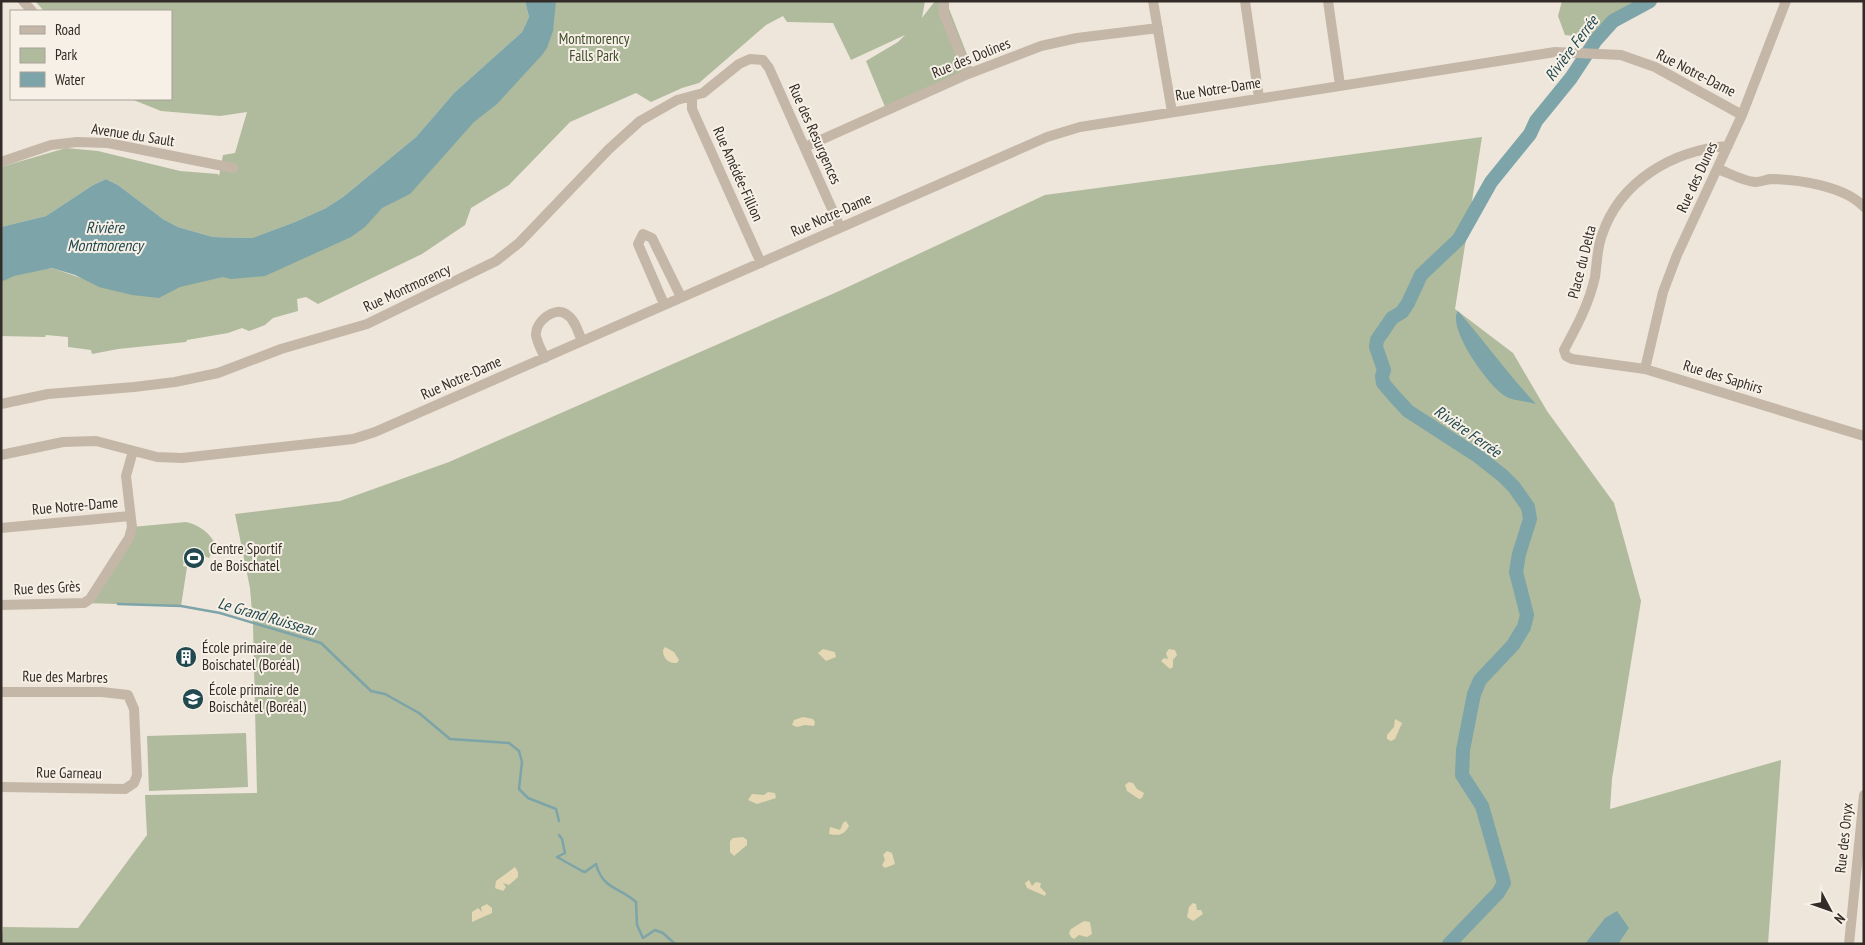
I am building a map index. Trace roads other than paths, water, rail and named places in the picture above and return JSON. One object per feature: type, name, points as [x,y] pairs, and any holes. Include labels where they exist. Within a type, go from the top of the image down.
[{"type":"street","points":[[944,1],[944,14],[968,74]]},
{"type":"street","points":[[1153,1],[1172,112]]},
{"type":"street","points":[[1245,1],[1259,98]]},
{"type":"street","points":[[1328,1],[1340,85]]},
{"type":"street","name":"Rue des Dunes","points":[[1645,369],[1663,292],[1677,255],[1742,114],[1786,1]]},
{"type":"street","name":"Rue des Dolines","points":[[805,147],[968,74],[1041,46],[1077,38],[1158,28]]},
{"type":"street","name":"Rue Notre-Dame","points":[[1,528],[130,516],[126,476],[133,451],[157,457],[182,458],[353,439],[375,432],[1047,137],[1080,127],[1555,52],[1621,55],[1655,67],[1742,114]]},
{"type":"street","name":"Rue Montmorency","points":[[1,404],[48,394],[134,387],[218,373],[281,349],[368,324],[496,261],[519,243],[609,149],[640,121],[666,106],[703,93],[739,64],[757,58]]},
{"type":"street","name":"Rue des Resurgences","points":[[757,58],[763,60],[769,68],[840,228]]},
{"type":"street","name":"Rue Amédée-Fillion","points":[[692,96],[692,109],[761,263]]},
{"type":"street","name":"Avenue du Sault","points":[[1,162],[51,146],[77,142],[108,143],[233,168]]},
{"type":"street","name":"Place du Delta","points":[[1572,360],[1566,356],[1564,350],[1586,307],[1594,278],[1601,236],[1614,209],[1636,183],[1663,163],[1704,147],[1728,146]]},
{"type":"street","points":[[1718,168],[1754,182],[1770,179],[1837,190],[1858,201],[1864,207]]},
{"type":"street","points":[[664,304],[638,244],[643,234],[652,238],[681,298]]},
{"type":"street","points":[[545,358],[536,336],[537,329],[550,314],[559,312],[566,314],[573,321],[582,341]]},
{"type":"street","name":"Rue des Saphirs","points":[[1572,360],[1645,369],[1864,436]]},
{"type":"street","points":[[1,455],[64,442],[96,441],[133,451]]},
{"type":"street","name":"Rue des Grès","points":[[1,605],[84,603],[90,599],[129,538],[132,528],[130,516]]},
{"type":"street","name":"Rue des Marbres","points":[[1,692],[110,692],[128,695],[134,709],[137,775],[134,783]]},
{"type":"street","name":"Rue Garneau","points":[[1,786],[125,789],[134,783]]},
{"type":"street","name":"Rue des Onyx","points":[[1849,944],[1864,795]]},
{"type":"water","name":"Rivière Montmorency","points":[[525,1],[556,1],[553,31],[547,48],[542,55],[497,104],[474,122],[410,194],[382,208],[365,227],[351,237],[265,276],[231,279],[223,277],[180,287],[159,298],[132,295],[99,287],[75,275],[52,268],[14,276],[1,282],[1,227],[46,216],[93,185],[106,179],[118,185],[163,219],[178,227],[213,237],[252,238],[326,208],[343,197],[416,137],[454,93],[522,32],[529,17]]},
{"type":"water","points":[[1458,311],[1536,404],[1508,398],[1489,381],[1463,343],[1456,319]]},
{"type":"water","points":[[1617,911],[1629,928],[1618,944],[1585,944],[1605,918]]},
{"type":"waterway","name":"Rivière Ferrée","points":[[1449,944],[1498,893],[1504,883],[1482,806],[1462,775],[1463,750],[1474,694],[1480,680],[1513,645],[1524,627],[1527,615],[1516,572],[1519,554],[1530,519],[1528,507],[1514,487],[1503,476],[1479,457],[1408,411],[1383,383],[1382,376],[1384,370],[1376,347],[1377,340],[1392,318],[1402,312],[1421,275],[1459,239],[1491,182],[1530,134],[1536,121],[1571,78],[1596,40],[1613,21],[1650,1]]},
{"type":"waterway","name":"Le Grand Ruisseau","points":[[118,604],[181,606],[220,613],[321,643],[371,691],[385,694],[419,713],[450,739],[509,743],[519,751],[522,762],[519,789],[528,798],[556,809],[559,821]]},
{"type":"waterway","name":"Le Grand Ruisseau","points":[[559,835],[562,839],[565,853],[557,857],[585,872],[596,864],[603,879],[636,902],[637,925],[643,938],[655,930],[663,933],[675,944]]},
{"type":"place","name":"Centre Sportif de Boischatel","points":[[194,558]]},
{"type":"place","name":"École primaire de Boischatel (Boréal)","points":[[186,657]]},
{"type":"place","name":"École primaire de Boischâtel (Boréal)","points":[[193,699]]},
{"type":"park label","name":"Montmorency Falls Park","points":[[594,48]]}]
